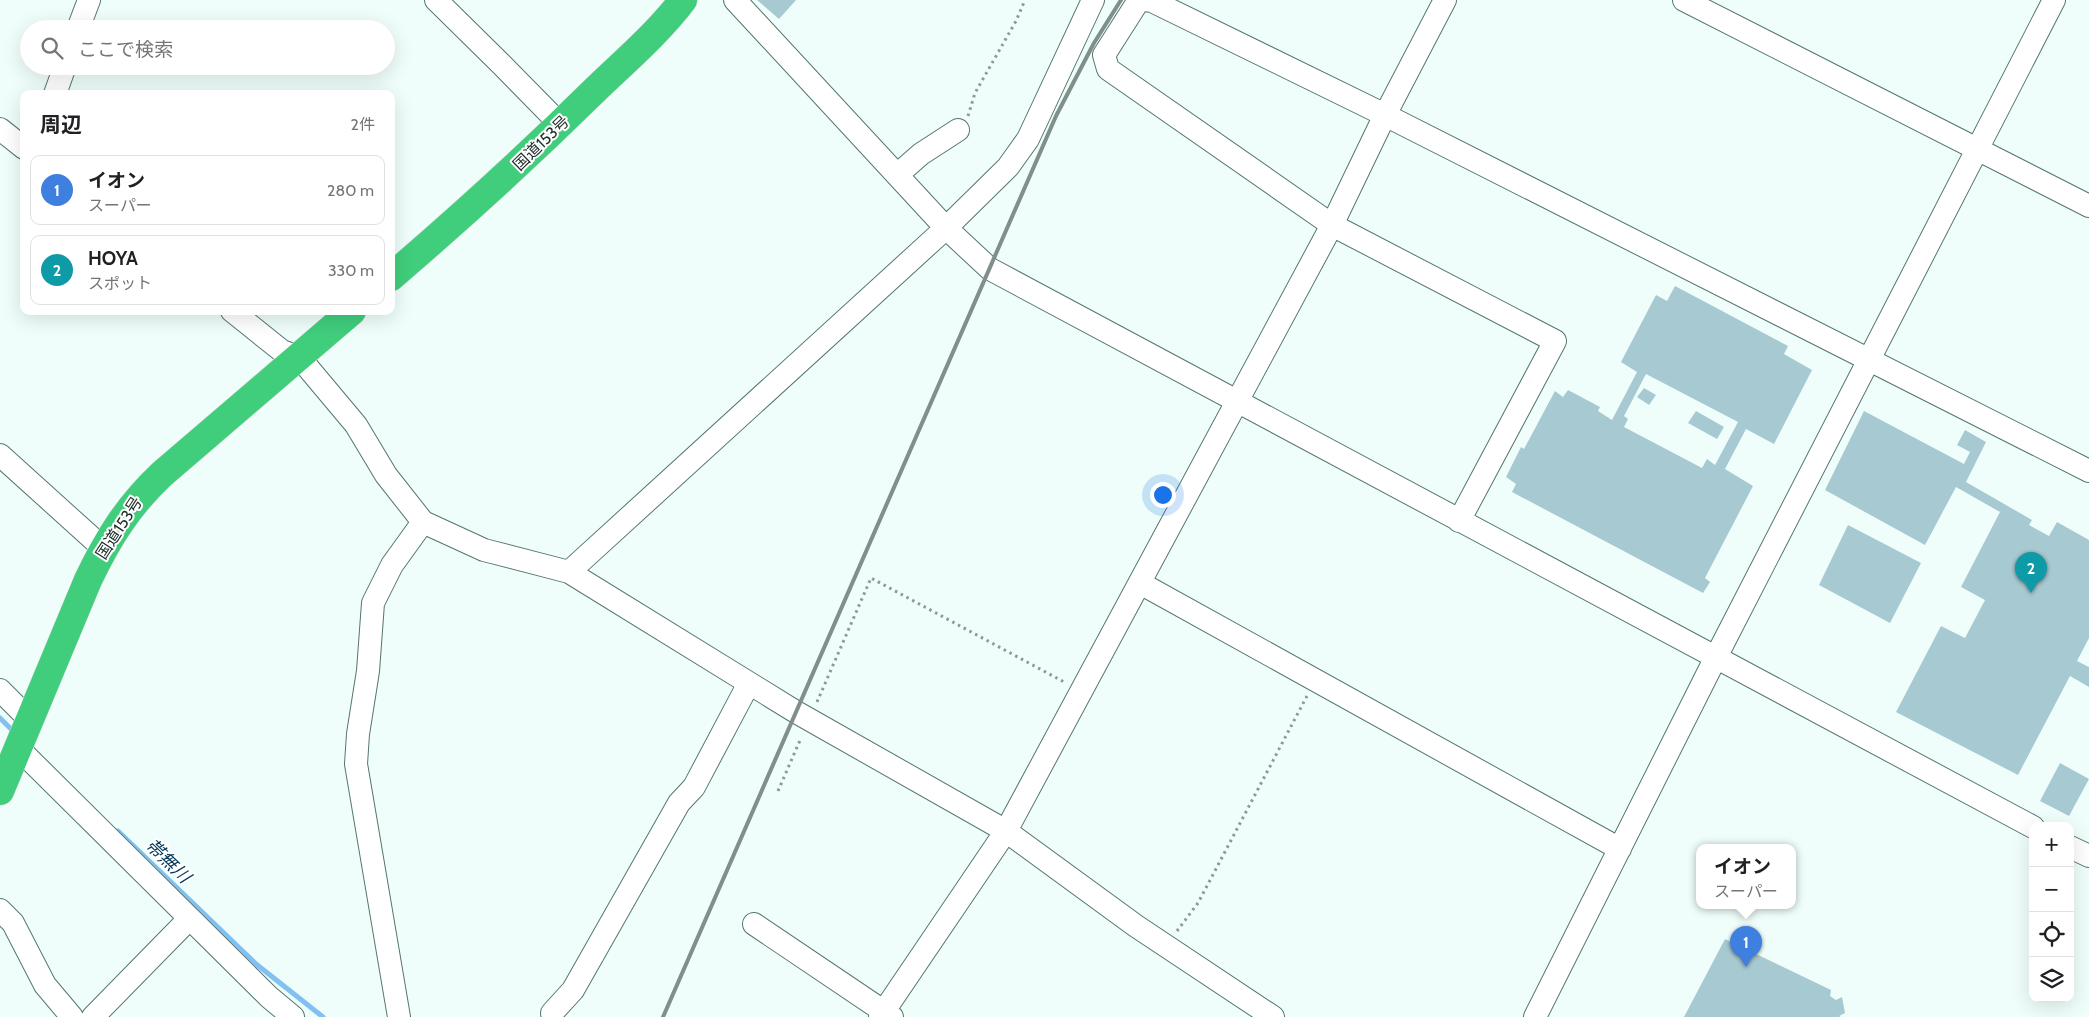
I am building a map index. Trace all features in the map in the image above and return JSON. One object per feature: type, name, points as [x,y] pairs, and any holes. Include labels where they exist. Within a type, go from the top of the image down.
[{"type":"highway","name":"国道153号","points":[[395,275],[475,206],[656,31],[683,0]]},
{"type":"highway","name":"国道153号","points":[[0,791],[103,548],[125,513],[148,486],[347,315]]},
{"type":"street","points":[[81,20],[89,0]]},
{"type":"street","points":[[436,0],[560,124]]},
{"type":"street","points":[[734,0],[946,228],[990,269],[2029,825]]},
{"type":"street","points":[[1138,0],[1104,56],[1108,69],[1332,225],[1555,341],[1459,520]]},
{"type":"street","points":[[1145,0],[1152,1],[1385,115],[2089,471]]},
{"type":"street","points":[[754,924],[885,1015],[1006,831],[1332,225],[1385,115],[1444,0]]},
{"type":"street","points":[[1684,0],[2089,206]]},
{"type":"street","points":[[1535,1017],[1867,360],[1978,150],[2054,0]]},
{"type":"street","points":[[569,572],[946,228],[1008,167],[1028,139],[1090,1]]},
{"type":"street","points":[[56,90],[62,75]]},
{"type":"street","points":[[0,129],[20,145]]},
{"type":"street","points":[[897,175],[921,154],[958,130]]},
{"type":"street","points":[[237,315],[282,351],[298,357],[356,425],[386,475],[423,522],[484,550],[569,572],[809,720],[1006,831],[1165,946],[1244,1010],[1272,1017]]},
{"type":"street","points":[[0,456],[103,548]]},
{"type":"street","points":[[400,1017],[356,764],[358,734],[368,671],[373,603],[392,565],[423,522]]},
{"type":"street","points":[[1140,583],[1620,849]]},
{"type":"street","points":[[552,1013],[573,990],[679,803],[694,788],[749,683]]},
{"type":"street","points":[[0,690],[23,736],[189,918],[269,997],[292,1017]]},
{"type":"street","points":[[2074,849],[2089,856]]},
{"type":"street","points":[[0,910],[13,923],[45,985],[72,1017]]},
{"type":"street","points":[[93,1017],[189,918]]},
{"type":"path","points":[[958,130],[969,114],[975,93],[1016,21],[1025,0]]},
{"type":"path","points":[[778,792],[871,578],[1082,691]]},
{"type":"path","points":[[1165,946],[1198,903],[1316,680]]},
{"type":"building","points":[[757,0],[796,0],[779,19]]},
{"type":"building","points":[[1675,286],[1788,346],[1784,354],[1812,370],[1774,444],[1746,429],[1725,469],[1753,486],[1705,578],[1710,582],[1703,593],[1512,492],[1516,484],[1506,477],[1521,447],[1524,449],[1555,391],[1563,397],[1568,390],[1600,407],[1598,411],[1612,420],[1637,372],[1621,362],[1656,295],[1667,301]],"holes":[[[1646,374],[1738,422],[1715,465],[1707,459],[1702,468],[1624,427],[1628,419],[1624,416]]]},
{"type":"building","points":[[1644,388],[1656,395],[1649,405],[1637,397]]},
{"type":"building","points":[[1696,411],[1724,427],[1717,439],[1688,423]]},
{"type":"building","points":[[1864,411],[1964,464],[1970,452],[1957,445],[1965,430],[1986,442],[1966,482],[2032,520],[2029,525],[2049,536],[2057,522],[2089,540],[2089,638],[2077,661],[2089,667],[2089,687],[2070,676],[2018,775],[1896,712],[1941,626],[1965,638],[1985,600],[1961,587],[2000,512],[1956,487],[1925,545],[1825,490]]},
{"type":"building","points":[[1848,525],[1921,563],[1890,623],[1819,585]]},
{"type":"building","points":[[2060,763],[2089,779],[2069,816],[2040,801]]},
{"type":"building","points":[[1725,939],[1831,990],[1830,996],[1836,1000],[1842,997],[1845,1013],[1839,1016],[1841,1017],[1684,1017]]},
{"type":"waterway","name":"帯無川","points":[[0,718],[16,734]]},
{"type":"waterway","name":"帯無川","points":[[118,831],[256,964],[323,1017]]},
{"type":"railway","points":[[663,1017],[1056,116],[1094,43],[1121,0]]},
{"type":"place","name":"HOYA","points":[[2031,593]]},
{"type":"place","name":"イオン","points":[[1746,967]]}]
